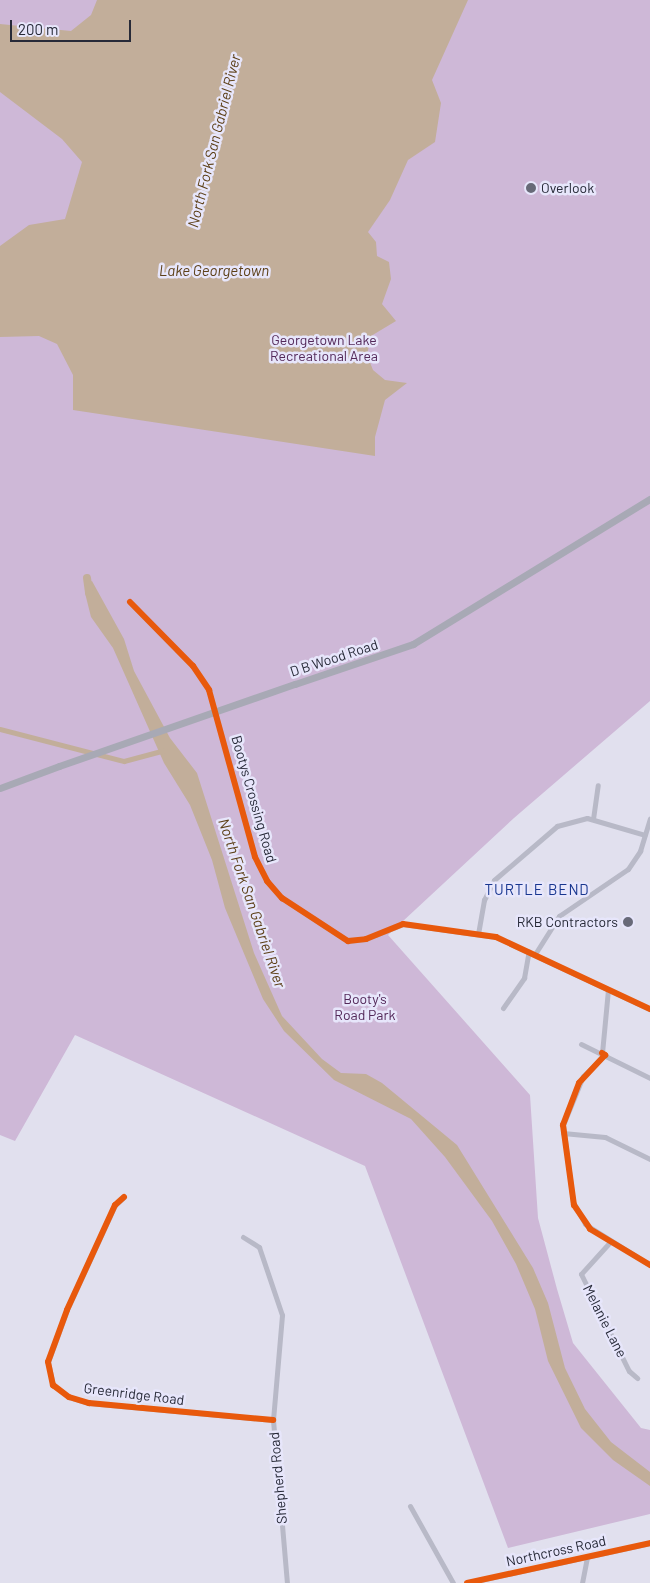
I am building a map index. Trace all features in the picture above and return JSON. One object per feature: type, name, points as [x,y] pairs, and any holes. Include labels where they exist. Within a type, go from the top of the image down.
[{"type":"main road","name":"D B Wood Road","points":[[0,788],[413,644],[650,499]]},
{"type":"street","name":"Bootys Crossing Road","points":[[130,602],[193,666],[209,690],[255,857],[267,881],[282,898],[348,941],[366,939],[403,924],[478,934],[504,940],[650,1009]]},
{"type":"street","points":[[593,819],[598,785]]},
{"type":"street","points":[[478,934],[484,900],[494,880],[557,826],[574,820],[593,819],[645,835]]},
{"type":"street","points":[[535,954],[559,916],[628,869],[640,851],[650,819]]},
{"type":"street","points":[[503,1008],[524,978],[529,951]]},
{"type":"street","points":[[608,990],[603,1054],[580,1083],[563,1133],[576,1211],[585,1224],[610,1242],[650,1265]]},
{"type":"street","points":[[581,1044],[650,1078]]},
{"type":"street","points":[[563,1133],[605,1137],[650,1159]]},
{"type":"street","name":"Greenridge Road","points":[[124,1197],[116,1204],[67,1310],[48,1362],[53,1385],[69,1397],[89,1403],[273,1420]]},
{"type":"street","name":"Shepherd Road","points":[[243,1237],[260,1247],[282,1315],[273,1420],[287,1583]]},
{"type":"street","name":"Melanie Lane","points":[[610,1242],[581,1274],[628,1371],[637,1378]]},
{"type":"street","points":[[410,1506],[454,1583]]},
{"type":"street","name":"Northcross Road","points":[[467,1583],[650,1543]]},
{"type":"street","points":[[582,1583],[587,1557]]},
{"type":"green space","name":"Georgetown Lake Recreational Area","points":[[0,0],[650,0],[650,701],[514,818],[388,935],[530,1095],[538,1218],[557,1289],[573,1343],[641,1428],[650,1430],[650,1514],[508,1548],[365,1166],[75,1035],[15,1141],[0,1135]]},
{"type":"water","name":"Lake Georgetown","points":[[97,0],[468,0],[432,80],[441,103],[435,142],[408,160],[390,200],[368,232],[376,242],[377,256],[389,262],[391,279],[382,304],[396,321],[371,336],[367,355],[373,370],[385,380],[407,383],[385,400],[375,437],[375,456],[73,410],[73,375],[57,344],[39,336],[0,337],[0,246],[29,225],[65,219],[82,162],[62,139],[0,92],[0,24],[71,31],[91,15]]},
{"type":"water","points":[[92,581],[124,639],[134,671],[170,738],[197,773],[254,953],[282,1016],[322,1059],[341,1073],[366,1074],[382,1083],[457,1145],[533,1268],[548,1303],[565,1368],[585,1409],[611,1442],[650,1472],[650,1486],[613,1460],[581,1428],[548,1361],[535,1309],[516,1264],[492,1221],[445,1157],[411,1119],[334,1080],[284,1031],[263,999],[225,908],[212,860],[190,805],[164,763],[113,648],[91,617],[85,593],[85,584]]},
{"type":"waterway","name":"North Fork San Gabriel River","points":[[87,578],[89,593]]},
{"type":"waterway","points":[[0,729],[124,761],[165,750]]},
{"type":"cycle path","points":[[130,602],[193,666],[209,690],[255,857],[267,881],[282,898],[348,941],[366,939],[403,924],[496,937],[650,1009]]},
{"type":"cycle path","points":[[602,1053],[605,1055],[579,1083],[563,1125],[574,1205],[590,1229],[650,1265]]},
{"type":"cycle path","points":[[124,1197],[115,1205],[67,1310],[48,1362],[53,1385],[69,1397],[89,1403],[273,1420]]},
{"type":"cycle path","points":[[467,1583],[650,1543]]},
{"type":"place","name":"Overlook","points":[[531,188]]},
{"type":"place","name":"RKB Contractors","points":[[628,922]]},
{"type":"district","name":"TURTLE BEND","points":[[537,890]]},
{"type":"park label","name":"Booty's Road Park","points":[[365,1008]]}]
